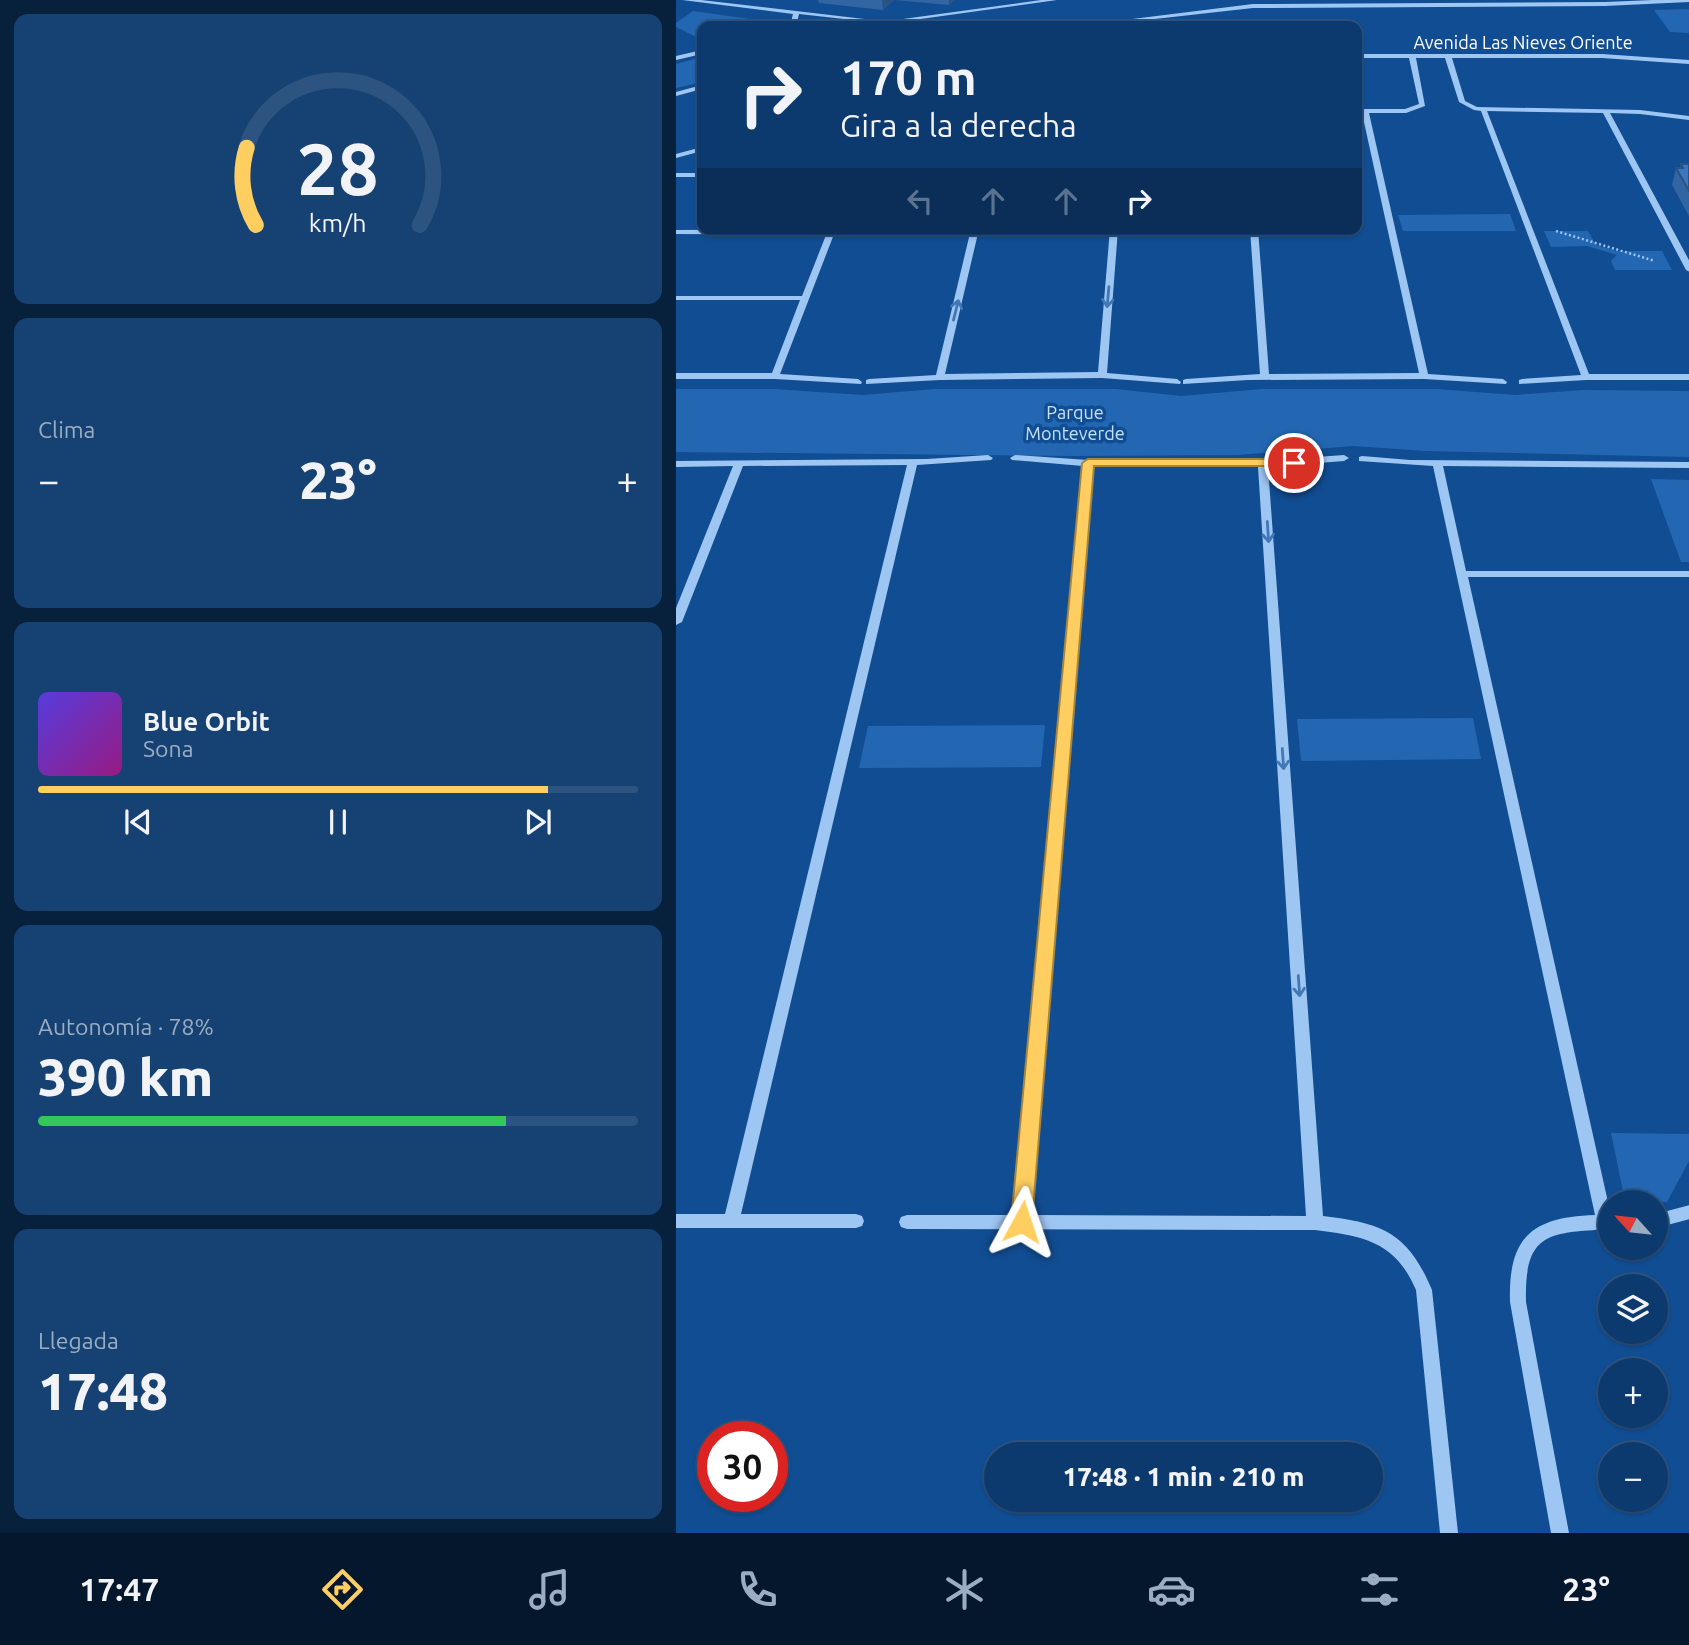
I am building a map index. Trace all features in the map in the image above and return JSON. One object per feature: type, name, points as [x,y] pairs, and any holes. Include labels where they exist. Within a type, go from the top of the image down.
[{"type":"street","points":[[685,0],[733,3],[873,21]]},
{"type":"street","points":[[971,11],[981,0]]},
{"type":"street","points":[[891,21],[1055,0]]},
{"type":"street","points":[[1120,21],[1204,9],[1276,5],[1605,4],[1689,0]]},
{"type":"street","points":[[1195,5],[1204,9]]},
{"type":"street","points":[[794,21],[796,13]]},
{"type":"street","points":[[676,58],[697,53]]},
{"type":"street","name":"Avenida Las Nieves Oriente","points":[[1362,56],[1627,57],[1689,61]]},
{"type":"street","points":[[1362,111],[1406,111],[1423,105],[1412,56]]},
{"type":"street","points":[[1448,56],[1462,102],[1484,111],[1654,112],[1689,118]]},
{"type":"street","points":[[676,94],[697,88]]},
{"type":"street","points":[[1484,111],[1586,377]]},
{"type":"street","points":[[1605,111],[1689,270]]},
{"type":"street","points":[[1362,115],[1424,376]]},
{"type":"street","points":[[676,156],[697,150]]},
{"type":"street","points":[[676,175],[697,175]]},
{"type":"street","points":[[676,232],[697,232]]},
{"type":"street","points":[[775,376],[830,235]]},
{"type":"street","points":[[940,377],[974,235]]},
{"type":"street","points":[[1102,375],[1114,235]]},
{"type":"street","points":[[1254,235],[1265,376]]},
{"type":"street","points":[[676,298],[806,298]]},
{"type":"street","points":[[870,382],[940,377],[1102,375],[1181,382],[1265,376],[1424,376],[1503,382]]},
{"type":"street","points":[[676,376],[775,376],[859,382]]},
{"type":"street","points":[[1522,382],[1586,377],[1689,377]]},
{"type":"street","points":[[676,464],[913,462],[988,458]]},
{"type":"street","points":[[1016,458],[1088,463],[1263,464],[1344,458]]},
{"type":"street","points":[[1362,458],[1437,463],[1689,465]]},
{"type":"street","points":[[731,1221],[913,462]]},
{"type":"street","points":[[676,622],[739,463]]},
{"type":"street","points":[[1022,1222],[1088,463]]},
{"type":"street","points":[[1437,463],[1601,1190]]},
{"type":"street","points":[[1263,464],[1315,1223]]},
{"type":"street","points":[[1461,574],[1689,575]]},
{"type":"street","points":[[1668,1218],[1689,1212]]},
{"type":"street","points":[[676,1221],[856,1221]]},
{"type":"street","points":[[907,1222],[1315,1223],[1353,1227],[1375,1233],[1392,1242],[1418,1272],[1424,1290],[1448,1533]]},
{"type":"street","points":[[1560,1533],[1518,1302],[1518,1264],[1526,1248],[1551,1228],[1568,1223],[1598,1222]]},
{"type":"path","points":[[1527,223],[1665,264]]},
{"type":"green space","points":[[1689,9],[1689,33],[1670,32],[1654,10]]},
{"type":"green space","points":[[693,11],[765,21],[697,21],[697,38],[676,27],[676,23]]},
{"type":"green space","points":[[697,58],[697,83],[676,88],[676,64]]},
{"type":"green space","points":[[1510,214],[1516,231],[1403,231],[1398,215]]},
{"type":"green space","points":[[1544,231],[1588,231],[1596,245],[1617,251],[1662,251],[1672,270],[1615,270],[1611,261],[1617,255],[1587,246],[1551,247]]},
{"type":"green space","name":"Parque Monteverde","points":[[676,389],[774,389],[863,395],[935,389],[1116,389],[1181,396],[1262,389],[1437,389],[1515,395],[1583,390],[1689,391],[1689,457],[1426,451],[1353,446],[1237,455],[676,452]]},
{"type":"green space","points":[[1651,479],[1689,480],[1689,562],[1681,562]]},
{"type":"green space","points":[[1473,718],[1481,759],[1301,761],[1297,719]]},
{"type":"green space","points":[[1045,725],[1041,767],[859,768],[868,726]]},
{"type":"green space","points":[[1611,1133],[1689,1134],[1689,1161],[1668,1200],[1668,1190],[1623,1190]]},
{"type":"building","points":[[1681,164],[1689,164],[1689,191],[1676,168],[1683,168]]},
{"type":"route","points":[[1022,1222],[1088,463],[1294,463]]}]
